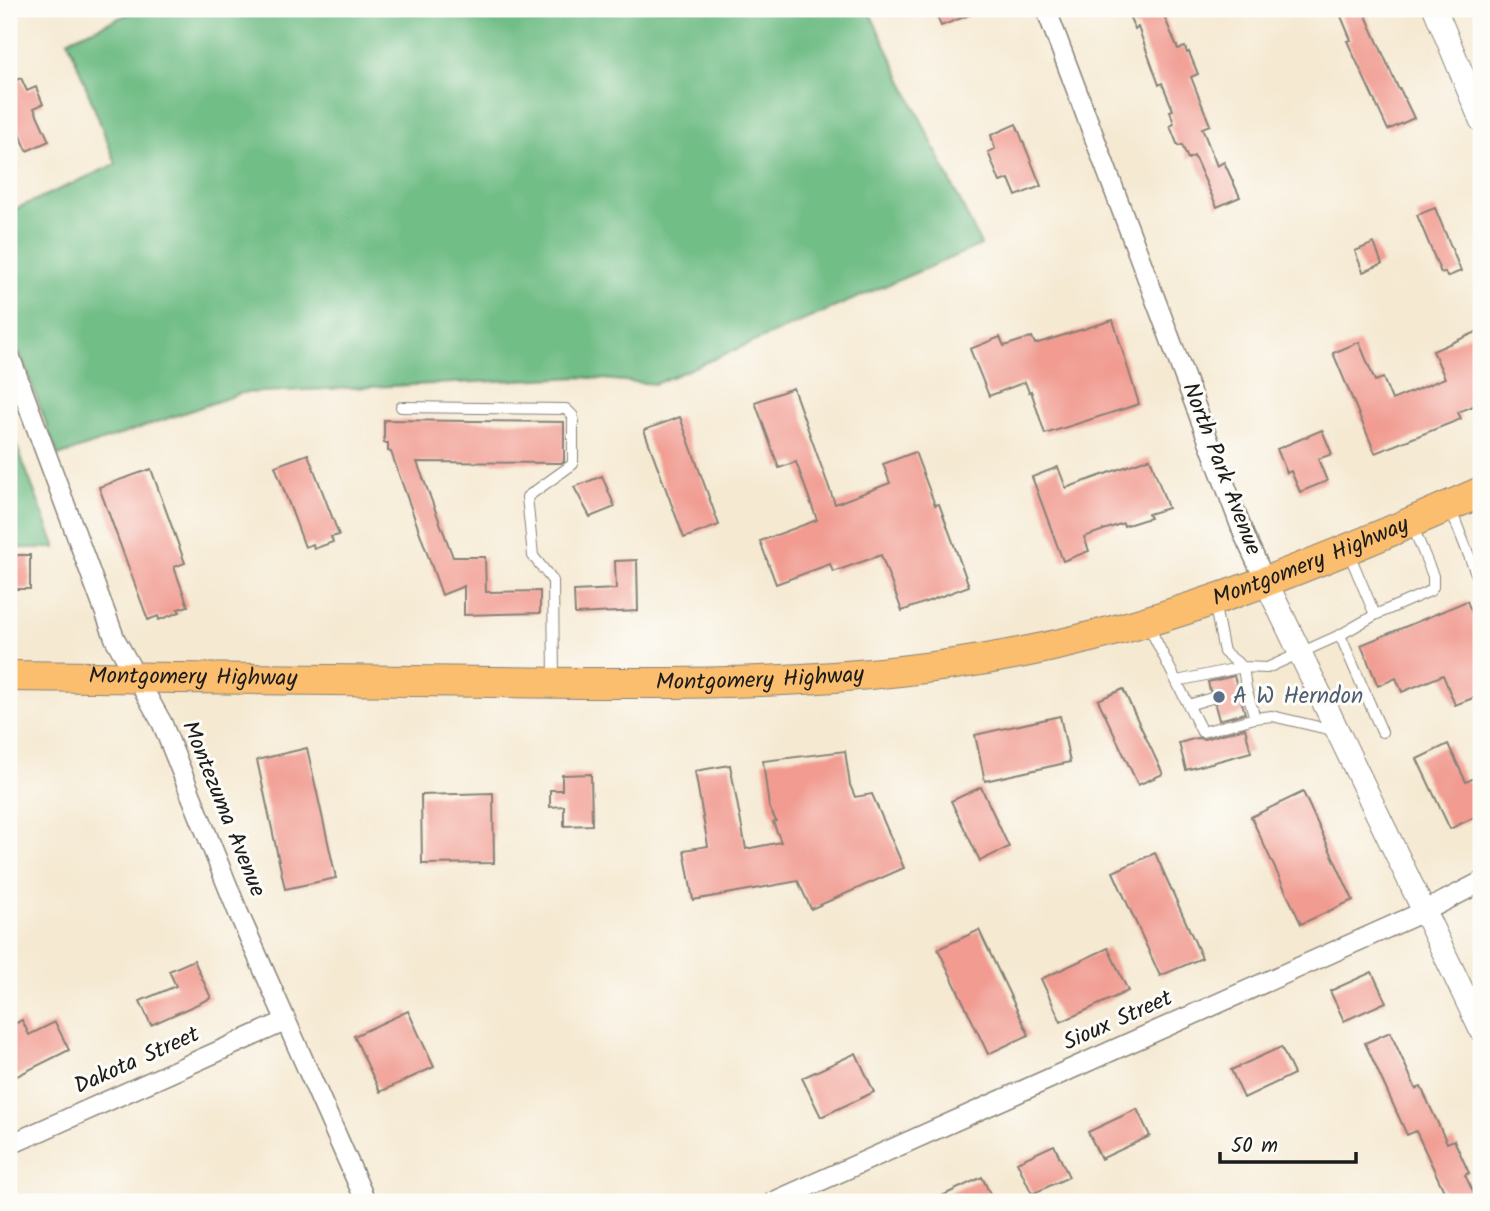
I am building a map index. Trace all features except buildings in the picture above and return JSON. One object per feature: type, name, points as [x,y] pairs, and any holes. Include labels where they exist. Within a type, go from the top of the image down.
[{"type":"main road","name":"Montgomery Highway","points":[[9,676],[554,683],[747,682],[877,675],[1020,653],[1110,633],[1213,601],[1348,551],[1481,492]]},
{"type":"street","name":"North Park Avenue","points":[[1046,9],[1244,534],[1481,1030]]},
{"type":"street","points":[[1436,9],[1481,120]]},
{"type":"street","name":"Montezuma Avenue","points":[[9,354],[116,639],[162,723],[220,869],[366,1202]]},
{"type":"street","name":"Sioux Street","points":[[773,1202],[1424,911],[1481,882]]},
{"type":"street","name":"Dakota Street","points":[[9,1145],[286,1021]]},
{"type":"lane","points":[[401,407],[566,409],[573,416],[573,464],[527,497],[533,556],[553,581],[554,683]]},
{"type":"lane","points":[[1450,506],[1481,586]]},
{"type":"lane","points":[[1177,681],[1243,667],[1267,668],[1430,591],[1433,587],[1433,576],[1411,523]]},
{"type":"lane","points":[[1348,551],[1375,615]]},
{"type":"lane","points":[[1213,601],[1224,652],[1243,667]]},
{"type":"lane","points":[[1146,622],[1202,732],[1272,716],[1338,731]]},
{"type":"lane","points":[[1340,635],[1382,732]]},
{"type":"lane","points":[[1243,667],[1242,689],[1255,718]]},
{"type":"lane","points":[[1188,705],[1212,698]]},
{"type":"green space","points":[[140,9],[868,9],[981,245],[655,384],[581,377],[242,393],[58,456],[9,323],[9,212],[116,164],[68,40]]},
{"type":"green space","points":[[9,426],[56,548],[9,548]]},
{"type":"place","name":"A W Herndon","points":[[1219,697]]}]
